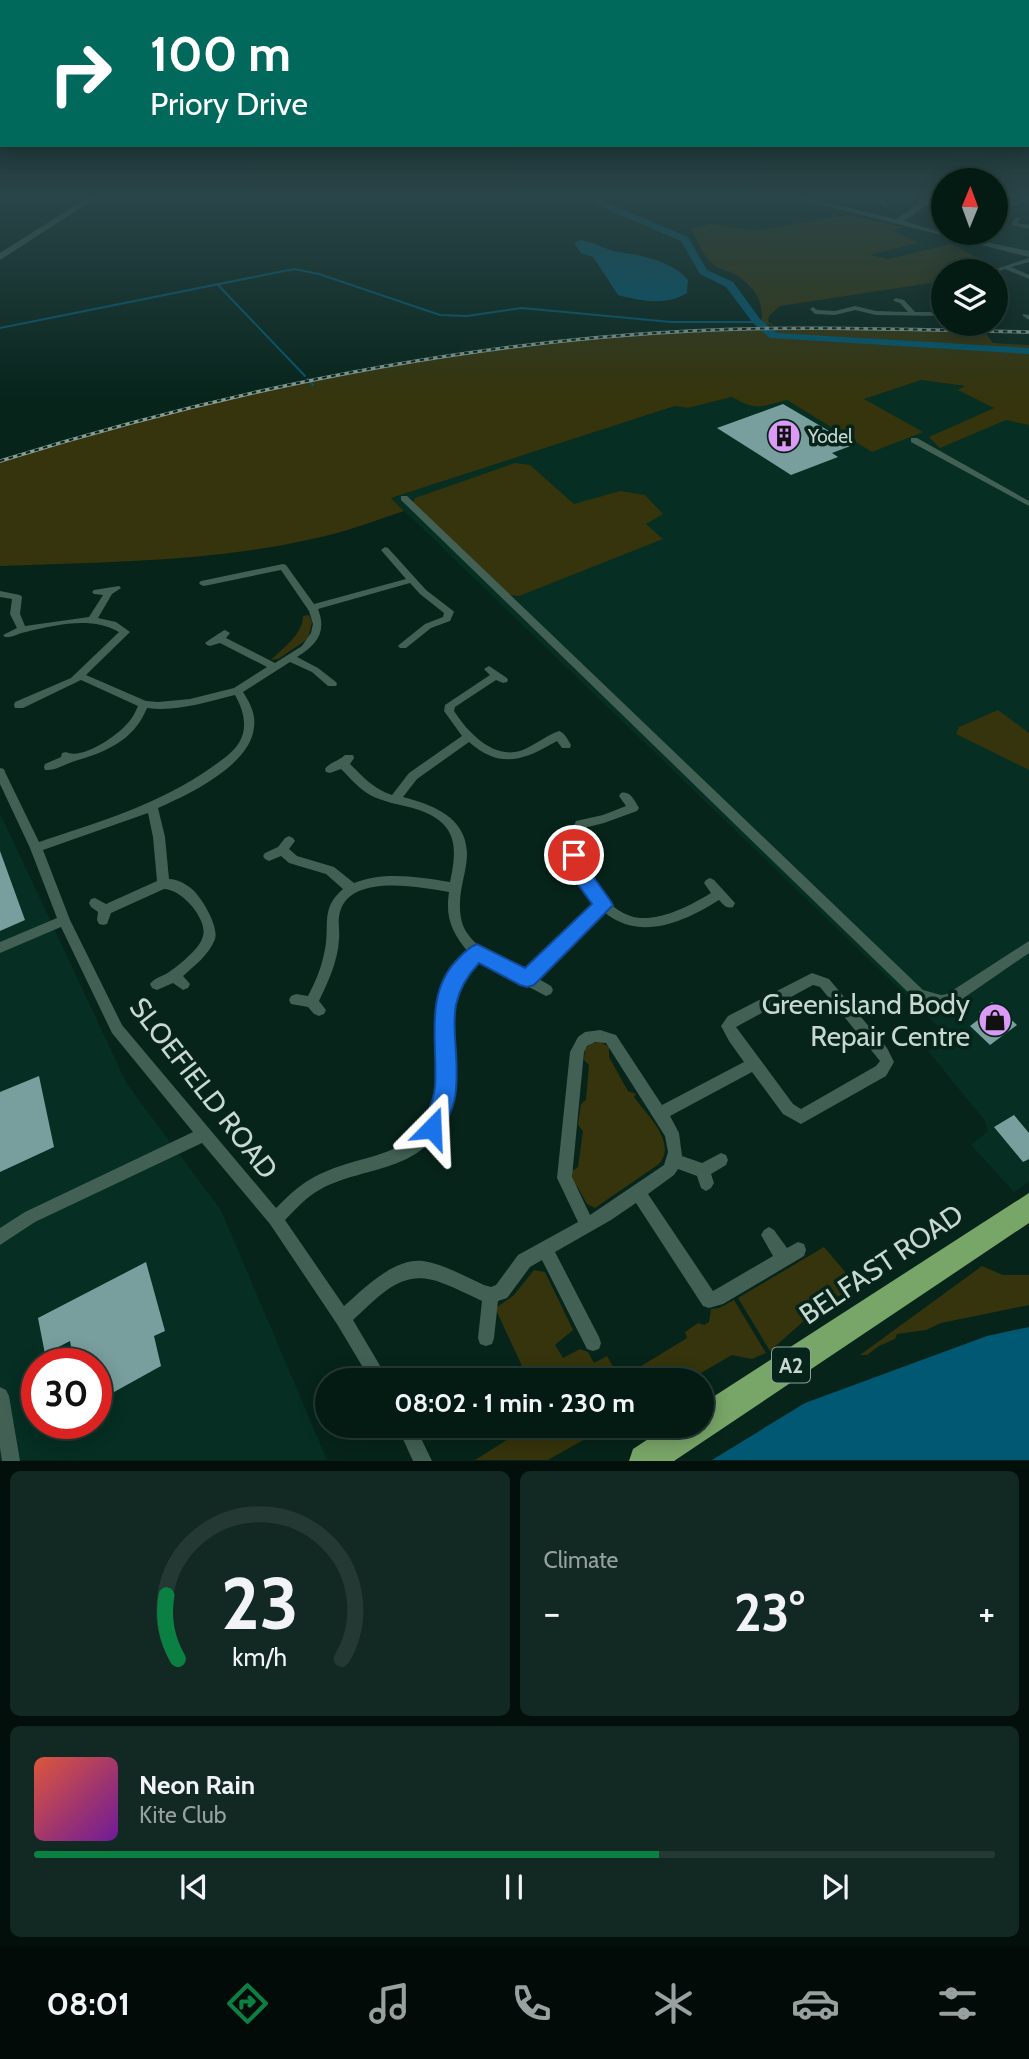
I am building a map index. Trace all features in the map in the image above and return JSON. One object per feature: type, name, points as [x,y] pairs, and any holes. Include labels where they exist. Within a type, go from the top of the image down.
[{"type":"highway","name":"BELFAST ROAD","points":[[714,1416],[1029,1208]]},
{"type":"highway","name":"BELFAST ROAD","points":[[645,1461],[680,1438]]},
{"type":"street","points":[[1008,268],[1029,277]]},
{"type":"street","points":[[902,300],[914,314]]},
{"type":"street","points":[[814,311],[835,313],[855,308],[876,313],[931,314]]},
{"type":"street","points":[[914,440],[1029,504]]},
{"type":"street","points":[[404,498],[919,994],[941,1001],[950,1000],[1029,946]]},
{"type":"street","points":[[384,548],[423,593],[450,612],[447,619],[428,626],[403,646]]},
{"type":"street","points":[[80,677],[144,704],[158,706],[190,703],[237,691],[290,658],[309,644],[316,634],[318,624],[312,608],[281,564],[202,584]]},
{"type":"street","points":[[312,608],[412,580]]},
{"type":"street","points":[[92,619],[113,590],[97,592]]},
{"type":"street","points":[[0,594],[17,597],[15,614],[22,629]]},
{"type":"street","points":[[8,635],[22,629],[69,620],[92,619],[125,632],[80,677],[18,706]]},
{"type":"street","points":[[400,633],[414,636]]},
{"type":"street","points":[[218,638],[275,667]]},
{"type":"street","points":[[290,658],[315,670],[332,684]]},
{"type":"street","points":[[496,675],[450,705],[449,711],[453,718],[470,736],[493,753],[511,757],[559,735],[566,745]]},
{"type":"street","points":[[36,848],[152,807],[189,790],[222,766],[242,747],[247,738],[250,716],[237,691]]},
{"type":"street","points":[[49,767],[67,756],[91,753],[119,738],[136,722],[144,704]]},
{"type":"street","points":[[396,798],[413,776],[470,736]]},
{"type":"street","points":[[330,769],[346,761],[369,789],[379,795],[427,808],[453,827],[460,842],[461,855],[454,888],[454,918],[459,931],[477,953],[546,990]]},
{"type":"street","name":"SLOEFIELD ROAD","points":[[0,772],[36,848],[64,920],[117,1028],[275,1219],[343,1318],[373,1368]]},
{"type":"street","points":[[625,796],[638,809],[580,824],[576,828],[574,855],[579,871],[604,905],[620,918],[639,924],[694,911],[724,899],[710,883]]},
{"type":"street","points":[[152,807],[159,837],[163,884]]},
{"type":"street","points":[[270,856],[285,846],[293,860],[330,870],[351,888]]},
{"type":"street","points":[[296,1000],[315,1006],[330,956],[335,909],[351,888],[372,881],[386,881],[454,888]]},
{"type":"street","points":[[101,911],[140,897],[163,884],[174,884],[187,891],[210,930],[209,940],[179,980],[157,984]]},
{"type":"street","points":[[527,979],[579,926],[604,905]]},
{"type":"street","points":[[0,948],[64,920]]},
{"type":"street","points":[[275,1219],[316,1184],[406,1153],[432,1128],[441,1111],[446,1089],[444,1020],[447,993],[454,977],[477,953]]},
{"type":"street","points":[[812,979],[824,983],[882,1052],[887,1062],[881,1071],[801,1117],[788,1109],[753,1064],[729,1031],[729,1023],[812,979]]},
{"type":"street","points":[[343,1318],[392,1278],[414,1268],[433,1272],[491,1295],[501,1292],[524,1261],[587,1225],[638,1193],[669,1170],[675,1161],[676,1149],[672,1133],[611,1039],[601,1035],[589,1036],[581,1042],[577,1052],[564,1178],[587,1225]]},
{"type":"street","points":[[660,1114],[753,1064]]},
{"type":"street","points":[[0,1237],[19,1222],[203,1135]]},
{"type":"street","points":[[675,1161],[705,1177],[721,1160]]},
{"type":"street","points":[[638,1193],[709,1300],[717,1298],[791,1254],[769,1235]]},
{"type":"street","points":[[545,1249],[593,1343]]},
{"type":"street","points":[[486,1338],[491,1295]]},
{"type":"street","points":[[0,1396],[11,1461]]},
{"type":"street","points":[[412,1438],[423,1461]]},
{"type":"shaded area","points":[[713,264],[931,264],[931,283],[780,306],[769,316],[768,322],[777,326],[761,323],[761,308],[756,294],[741,278]]},
{"type":"shaded area","points":[[782,328],[931,330],[931,336],[988,336],[993,343],[1029,345],[1029,425],[1006,420],[940,448],[929,437],[994,408],[958,390],[965,386],[921,380],[864,399],[923,432],[872,452],[787,400],[753,406],[732,397],[688,408],[675,406],[391,498],[404,511],[324,536],[274,547],[196,557],[0,566],[0,461],[192,406],[386,365],[484,350],[682,332]]},
{"type":"shaded area","points":[[813,377],[863,399],[921,380],[967,387],[1029,387],[1029,1182],[1014,1192],[971,1145],[988,1131],[985,1121],[928,1051],[949,1037],[391,498],[675,406],[688,408]]},
{"type":"shaded area","points":[[515,463],[530,465],[574,504],[620,491],[645,495],[663,514],[646,524],[663,539],[519,596],[510,595],[413,503],[415,498]]},
{"type":"shaded area","points":[[309,615],[312,622],[308,639],[278,659],[271,660],[296,635],[303,616]]},
{"type":"shaded area","points":[[998,710],[1029,733],[1029,770],[956,734],[959,727]]},
{"type":"shaded area","points":[[0,813],[127,1084],[221,1210],[315,1432],[315,1438],[318,1438],[327,1460],[0,1460]]},
{"type":"shaded area","points":[[601,1042],[609,1047],[609,1057],[628,1091],[636,1094],[634,1097],[658,1129],[665,1147],[659,1164],[595,1208],[587,1204],[577,1186],[573,1187],[572,1171],[578,1167],[583,1131],[578,1125],[581,1104],[586,1100],[589,1065],[584,1060],[585,1049],[591,1043]]},
{"type":"shaded area","points":[[824,1247],[847,1274],[853,1289],[823,1304],[770,1351],[738,1298]]},
{"type":"shaded area","points":[[982,1266],[1003,1275],[1029,1275],[1029,1305],[941,1323],[926,1330],[897,1334],[895,1339],[867,1355],[860,1355]]},
{"type":"shaded area","points":[[534,1270],[545,1272],[573,1330],[555,1345],[563,1358],[580,1349],[588,1352],[594,1363],[607,1356],[614,1368],[523,1368],[497,1312],[497,1307],[513,1296]]},
{"type":"shaded area","points":[[734,1300],[766,1353],[752,1359],[732,1355],[710,1368],[638,1368],[687,1338],[685,1332],[698,1323],[704,1325],[709,1322],[711,1309]]},
{"type":"shaded area","points":[[510,1438],[587,1438],[548,1460],[475,1460]]},
{"type":"water","points":[[598,264],[665,264],[682,273],[688,280],[687,293],[671,300],[644,300],[618,295]]},
{"type":"water","points":[[1029,1327],[1029,1460],[712,1460],[805,1403],[987,1336]]},
{"type":"building","name":"Yodel","points":[[783,404],[853,445],[832,453],[838,457],[791,475],[717,428]]},
{"type":"building","points":[[0,851],[25,920],[0,931]]},
{"type":"building","name":"Greenisland Body Repair Centre","points":[[992,1002],[1017,1025],[990,1045],[970,1026],[983,1016],[979,1012]]},
{"type":"building","points":[[39,1076],[54,1147],[0,1172],[0,1092]]},
{"type":"building","points":[[1014,1115],[1029,1133],[1029,1159],[1023,1162],[994,1127]]},
{"type":"building","points":[[146,1262],[165,1331],[154,1336],[161,1366],[112,1393],[112,1348],[71,1348],[70,1341],[57,1348],[44,1348],[38,1318]]},
{"type":"waterway","points":[[699,264],[703,272],[730,285],[756,321],[774,336],[1029,351]]},
{"type":"waterway","points":[[0,328],[294,269],[319,274],[440,315],[467,316],[522,308],[671,322],[757,322]]},
{"type":"waterway","points":[[218,285],[305,376]]},
{"type":"waterway","points":[[308,379],[313,385]]},
{"type":"railway","points":[[0,461],[255,392],[427,359],[514,347],[602,337],[732,329],[860,328],[1029,332]]},
{"type":"place","name":"Yodel","points":[[784,436]]},
{"type":"place","name":"Greenisland Body Repair Centre","points":[[995,1020]]},
{"type":"route","points":[[432,1128],[441,1111],[446,1089],[444,1020],[447,993],[454,977],[477,953],[527,979],[579,926],[604,905],[579,871],[574,855]]}]
